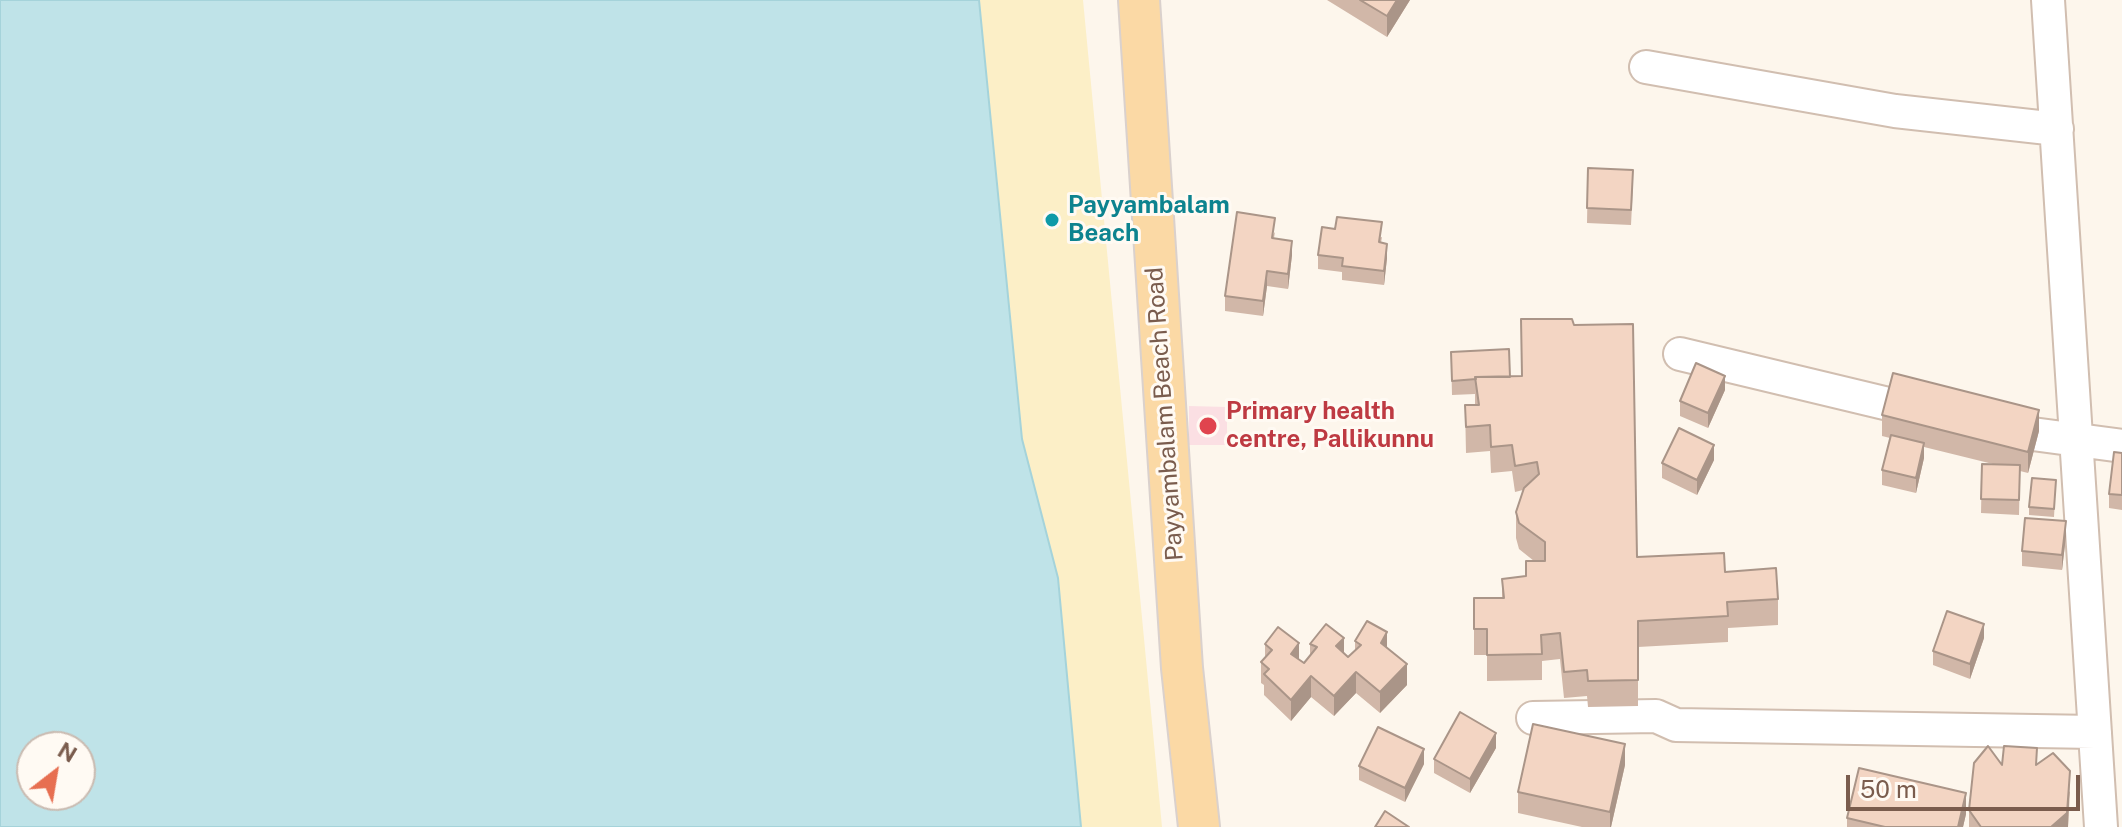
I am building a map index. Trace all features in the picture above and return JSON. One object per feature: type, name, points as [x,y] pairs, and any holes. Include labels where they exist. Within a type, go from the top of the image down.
[{"type":"main road","name":"Payyambalam Beach Road","points":[[1139,0],[1182,668],[1199,827]]},
{"type":"street","points":[[2048,0],[2101,827]]},
{"type":"street","points":[[1646,67],[1895,111],[2057,129]]},
{"type":"street","points":[[1680,354],[2019,434],[2122,446]]},
{"type":"street","points":[[1533,718],[1656,716],[1676,725],[2095,732]]},
{"type":"shaded area","name":"Primary health centre, Pallikunnu","points":[[1189,406],[1227,407],[1227,445],[1189,445]]},
{"type":"sand","name":"Payyambalam Beach","points":[[979,0],[1083,0],[1162,827],[1081,827],[1058,578],[1022,439]]},
{"type":"water","points":[[0,0],[979,0],[1022,439],[1058,578],[1081,827],[0,827]]},
{"type":"building","points":[[1360,0],[1397,0],[1387,16]]},
{"type":"building","points":[[1588,168],[1633,170],[1631,210],[1587,208]]},
{"type":"building","points":[[1237,212],[1275,218],[1272,238],[1292,241],[1288,274],[1267,271],[1263,301],[1225,296]]},
{"type":"building","points":[[1337,217],[1382,222],[1379,242],[1387,244],[1384,271],[1342,266],[1343,258],[1318,255],[1322,227],[1335,229]]},
{"type":"building","points":[[1521,319],[1572,319],[1574,325],[1633,324],[1637,557],[1724,553],[1725,572],[1776,568],[1778,599],[1727,602],[1728,616],[1638,621],[1638,680],[1588,681],[1587,670],[1564,672],[1560,633],[1541,635],[1542,654],[1487,655],[1487,629],[1474,629],[1474,598],[1504,598],[1502,579],[1526,576],[1526,561],[1545,561],[1545,542],[1519,523],[1516,512],[1524,488],[1539,474],[1537,462],[1515,466],[1512,445],[1491,447],[1490,425],[1466,427],[1465,405],[1479,405],[1475,377],[1522,376]]},
{"type":"building","points":[[1509,349],[1510,377],[1475,377],[1452,381],[1451,352]]},
{"type":"building","points":[[1696,363],[1725,376],[1708,413],[1680,401]]},
{"type":"building","points":[[1893,373],[2039,410],[2028,452],[1882,415]]},
{"type":"building","points":[[1679,428],[1714,445],[1697,480],[1662,463]]},
{"type":"building","points":[[1891,435],[1924,443],[1916,478],[1882,470]]},
{"type":"building","points":[[2114,452],[2122,453],[2122,495],[2109,494]]},
{"type":"building","points":[[1982,464],[2020,465],[2019,500],[1981,499]]},
{"type":"building","points":[[2032,478],[2056,480],[2054,509],[2029,507]]},
{"type":"building","points":[[2025,518],[2066,521],[2062,555],[2022,551]]},
{"type":"building","points":[[1947,611],[1984,624],[1970,664],[1933,651]]},
{"type":"building","points":[[1367,621],[1387,632],[1381,643],[1407,664],[1380,692],[1356,672],[1334,696],[1311,676],[1291,700],[1264,674],[1269,669],[1261,662],[1272,650],[1265,644],[1278,627],[1299,643],[1291,654],[1304,663],[1317,647],[1310,644],[1326,624],[1344,638],[1336,646],[1348,657],[1361,645],[1355,641]]},
{"type":"building","points":[[1460,712],[1496,733],[1470,779],[1434,759]]},
{"type":"building","points":[[1533,724],[1625,744],[1610,812],[1518,792]]},
{"type":"building","points":[[1378,727],[1424,749],[1405,788],[1359,766]]},
{"type":"building","points":[[1988,746],[2002,765],[2004,746],[2037,748],[2036,765],[2053,753],[2070,771],[2067,813],[2051,827],[1981,827],[1969,810],[1974,763]]},
{"type":"building","points":[[1859,768],[1966,793],[1958,827],[1885,827],[1847,818]]},
{"type":"building","points":[[1385,811],[1409,827],[1375,827]]},
{"type":"place","name":"Payyambalam Beach","points":[[1052,220]]},
{"type":"place","name":"Primary health centre, Pallikunnu","points":[[1208,426]]}]
